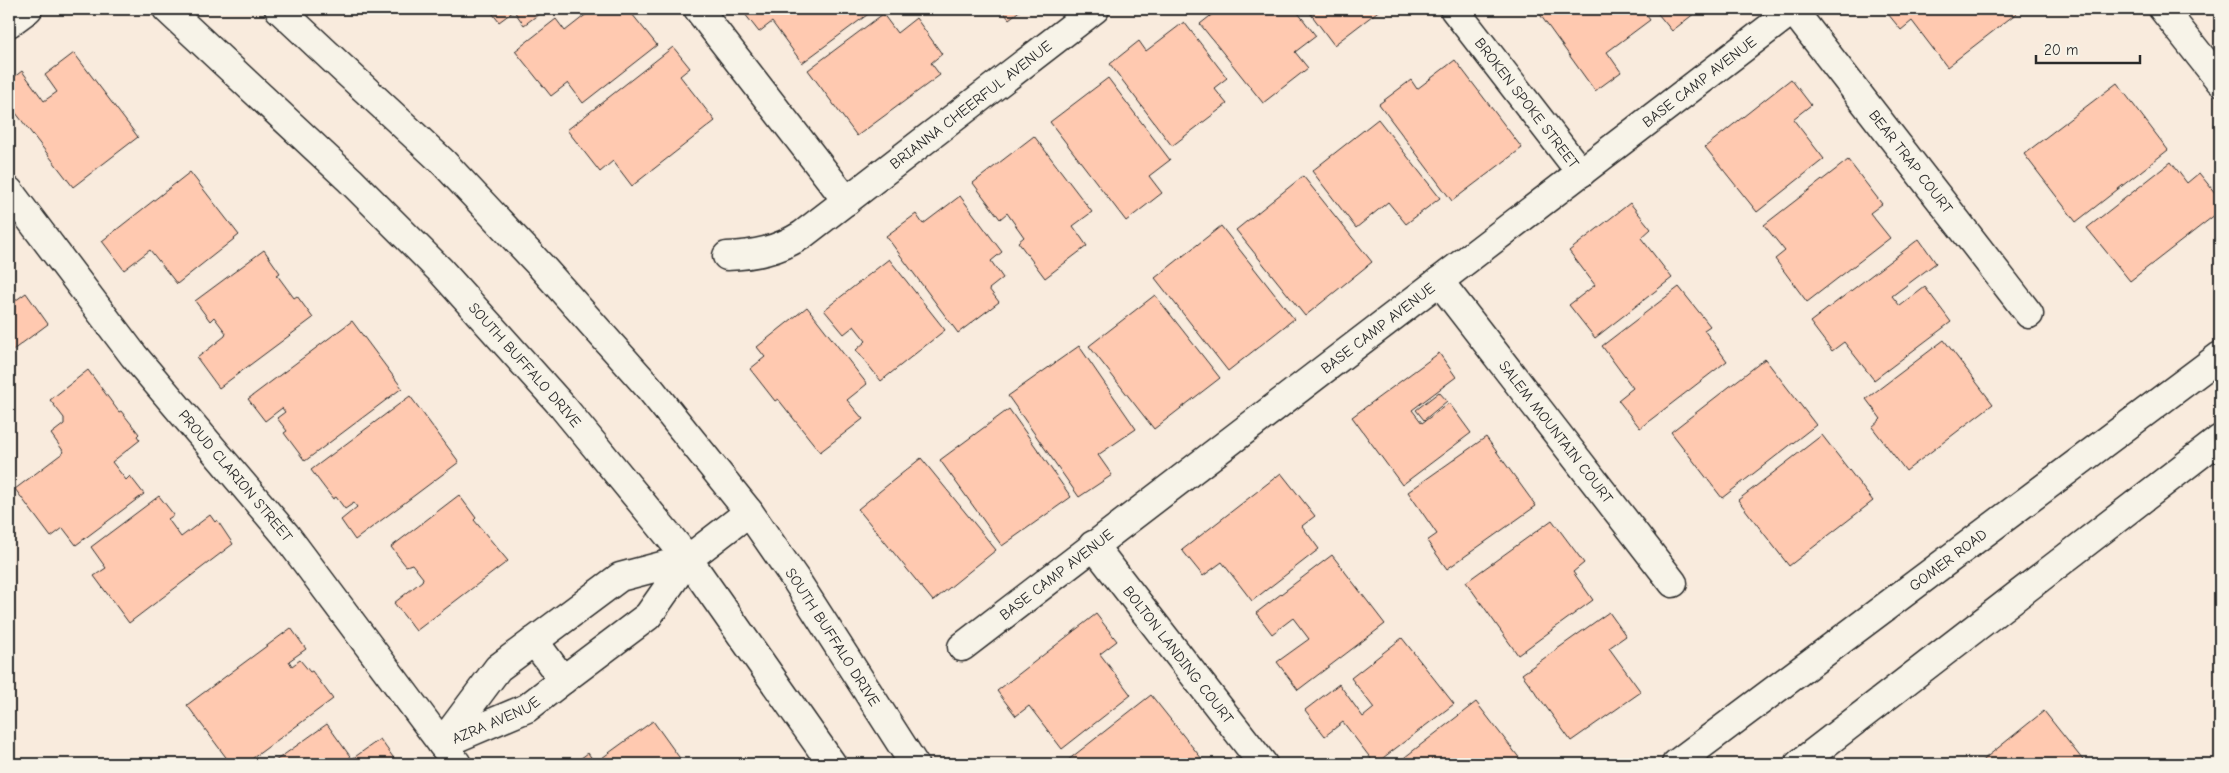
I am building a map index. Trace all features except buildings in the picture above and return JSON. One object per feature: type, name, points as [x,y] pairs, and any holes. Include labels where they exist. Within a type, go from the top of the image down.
[{"type":"street","points":[[9,23],[28,9]]},
{"type":"street","name":"SOUTH BUFFALO DRIVE","points":[[167,9],[350,180],[441,271],[563,407],[688,559],[832,764]]},
{"type":"street","name":"SOUTH BUFFALO DRIVE","points":[[279,9],[444,164],[533,257],[651,390],[750,512],[914,764]]},
{"type":"street","points":[[698,9],[847,201]]},
{"type":"street","name":"BRIANNA CHEERFUL AVENUE","points":[[727,256],[753,255],[782,247],[802,235],[1095,9]]},
{"type":"street","name":"BROKEN SPOKE STREET","points":[[1454,9],[1581,173]]},
{"type":"street","name":"BASE CAMP AVENUE","points":[[962,647],[1793,9]]},
{"type":"street","name":"BEAR TRAP COURT","points":[[1793,9],[2029,314]]},
{"type":"street","points":[[2163,9],[2220,81]]},
{"type":"street","name":"PROUD CLARION STREET","points":[[9,191],[134,356],[285,534],[449,754]]},
{"type":"street","name":"SALEM MOUNTAIN COURT","points":[[1439,281],[1673,583]]},
{"type":"street","name":"GOMER ROAD","points":[[1676,764],[2220,356]]},
{"type":"street","points":[[1798,764],[2220,439]]},
{"type":"street","name":"AZRA AVENUE","points":[[449,754],[527,708],[648,616],[688,559],[750,512]]},
{"type":"street","name":"BOLTON LANDING COURT","points":[[1093,546],[1263,764]]},
{"type":"street","name":"AZRA AVENUE","points":[[449,754],[498,668],[620,577],[688,559]]},
{"type":"street","points":[[534,641],[564,680]]}]
